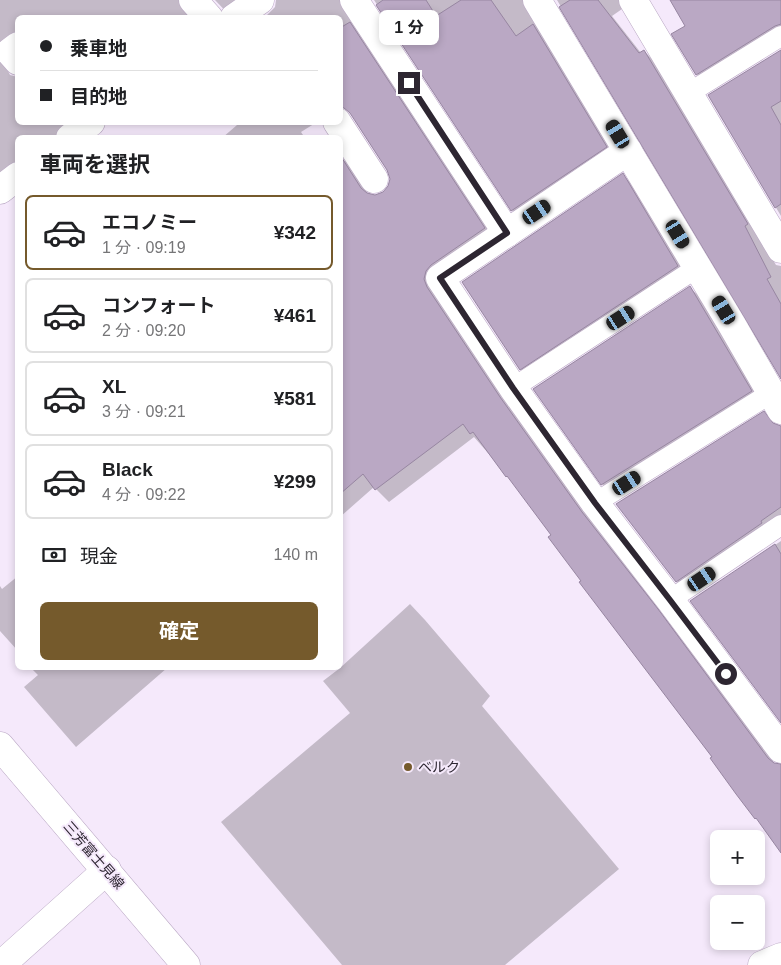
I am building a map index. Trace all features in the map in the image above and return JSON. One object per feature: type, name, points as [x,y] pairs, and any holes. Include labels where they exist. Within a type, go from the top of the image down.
[{"type":"street","points":[[193,0],[206,15]]},
{"type":"street","points":[[354,0],[507,233]]},
{"type":"street","points":[[537,0],[698,267],[776,402]]},
{"type":"street","points":[[633,0],[781,249]]},
{"type":"street","points":[[241,15],[262,6]]},
{"type":"street","points":[[15,48],[10,52],[15,58]]},
{"type":"street","points":[[340,125],[374,178]]},
{"type":"street","points":[[628,151],[440,278],[513,388],[595,503],[781,749]]},
{"type":"street","points":[[0,190],[15,178]]},
{"type":"street","name":"三芳富士見線","points":[[0,746],[186,965]]},
{"type":"street","points":[[2,965],[107,870]]},
{"type":"street","points":[[762,965],[781,957]]},
{"type":"lane","points":[[689,93],[781,36]]},
{"type":"lane","points":[[513,388],[698,267]]},
{"type":"lane","points":[[595,503],[776,402]]},
{"type":"lane","points":[[670,600],[781,525]]},
{"type":"building","points":[[383,0],[426,0],[436,16],[461,0],[491,0],[516,36],[533,24],[607,147],[511,211],[376,5]]},
{"type":"building","points":[[570,0],[598,0],[639,53],[644,50],[748,224],[745,226],[771,277],[767,279],[781,304],[781,379],[559,7]]},
{"type":"building","points":[[670,0],[781,0],[781,24],[696,75],[671,34],[685,26]]},
{"type":"building","points":[[350,22],[485,228],[431,265],[426,271],[424,279],[427,287],[500,397],[582,512],[658,609],[768,758],[774,763],[781,764],[781,853],[710,758],[712,757],[579,582],[581,581],[548,537],[551,535],[473,432],[470,434],[463,424],[375,490],[363,474],[343,491],[343,160],[361,188],[367,193],[375,195],[383,192],[388,186],[390,179],[387,170],[350,113],[343,108],[343,26]]},
{"type":"building","points":[[781,50],[781,101],[771,107],[781,125],[781,204],[775,208],[708,95]]},
{"type":"building","points":[[623,173],[678,266],[520,370],[462,282]]},
{"type":"building","points":[[690,286],[752,391],[601,485],[533,389]]},
{"type":"building","points":[[764,411],[773,423],[781,426],[781,507],[761,521],[762,523],[676,582],[616,504]]},
{"type":"building","points":[[775,544],[781,554],[781,723],[690,601]]},
{"type":"place","name":"ベルク","points":[[408,767]]},
{"type":"route","points":[[409,83],[507,233],[440,278],[513,388],[595,503],[726,674]]}]
